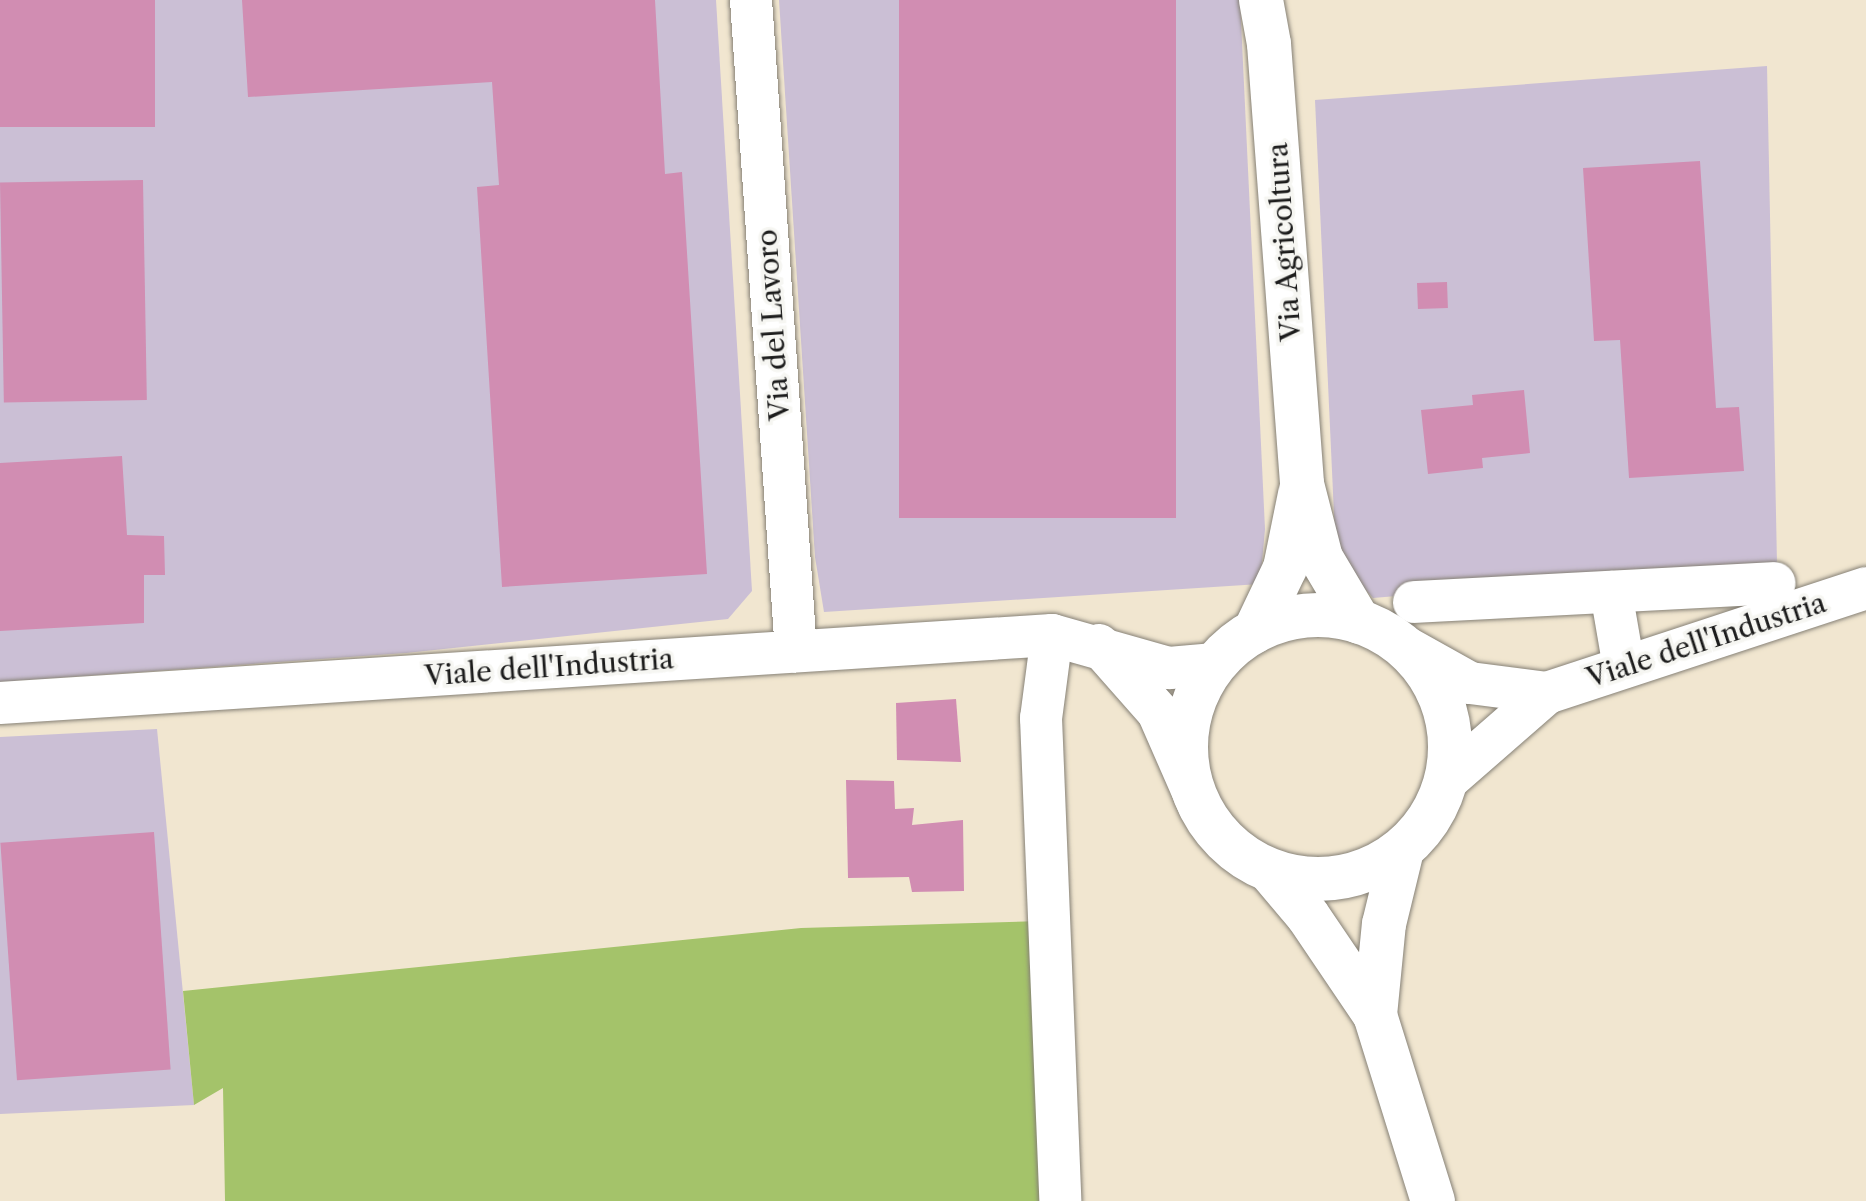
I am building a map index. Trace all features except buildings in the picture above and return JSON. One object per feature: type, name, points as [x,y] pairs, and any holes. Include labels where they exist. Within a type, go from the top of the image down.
[{"type":"main road","name":"Via Agricoltura","points":[[1261,0],[1269,44],[1302,484],[1321,558],[1359,622]]},
{"type":"main road","name":"Via Agricoltura","points":[[1255,631],[1285,568],[1302,484]]},
{"type":"main road","name":"Viale dell'Industria","points":[[1324,615],[1359,622],[1402,645],[1428,673],[1444,707],[1450,744],[1445,782],[1429,819],[1402,850],[1372,868],[1340,878],[1305,880],[1271,872],[1233,849],[1199,806],[1187,770],[1186,733],[1196,697],[1215,664],[1255,631],[1289,618],[1324,615]]},
{"type":"main road","points":[[1375,1015],[1384,924],[1402,850]]},
{"type":"main road","points":[[1271,872],[1308,916],[1375,1015],[1433,1201]]},
{"type":"street","name":"Via del Lavoro","points":[[751,0],[796,651]]},
{"type":"street","points":[[1414,602],[1774,583]]},
{"type":"street","name":"Viale dell'Industria","points":[[1445,782],[1547,693],[1866,588]]},
{"type":"street","points":[[1611,592],[1624,667]]},
{"type":"street","name":"Viale dell'Industria","points":[[0,703],[1052,635],[1098,644],[1169,668],[1215,664]]},
{"type":"street","points":[[1052,635],[1041,718],[1060,1201]]},
{"type":"street","name":"Viale dell'Industria","points":[[1098,644],[1158,712],[1199,806]]},
{"type":"street","name":"Viale dell'Industria","points":[[1402,645],[1470,683],[1547,693]]},
{"type":"shaded area","points":[[0,0],[716,0],[752,591],[728,619],[406,653],[0,682]]},
{"type":"shaded area","points":[[779,0],[1240,0],[1265,529],[1260,584],[824,612],[815,557]]},
{"type":"shaded area","points":[[1767,66],[1777,564],[1373,598],[1336,558],[1315,100]]},
{"type":"shaded area","points":[[157,729],[194,1105],[0,1114],[0,737]]},
{"type":"green space","points":[[1043,921],[1043,1201],[225,1201],[223,1088],[194,1105],[183,991],[801,928]]}]
